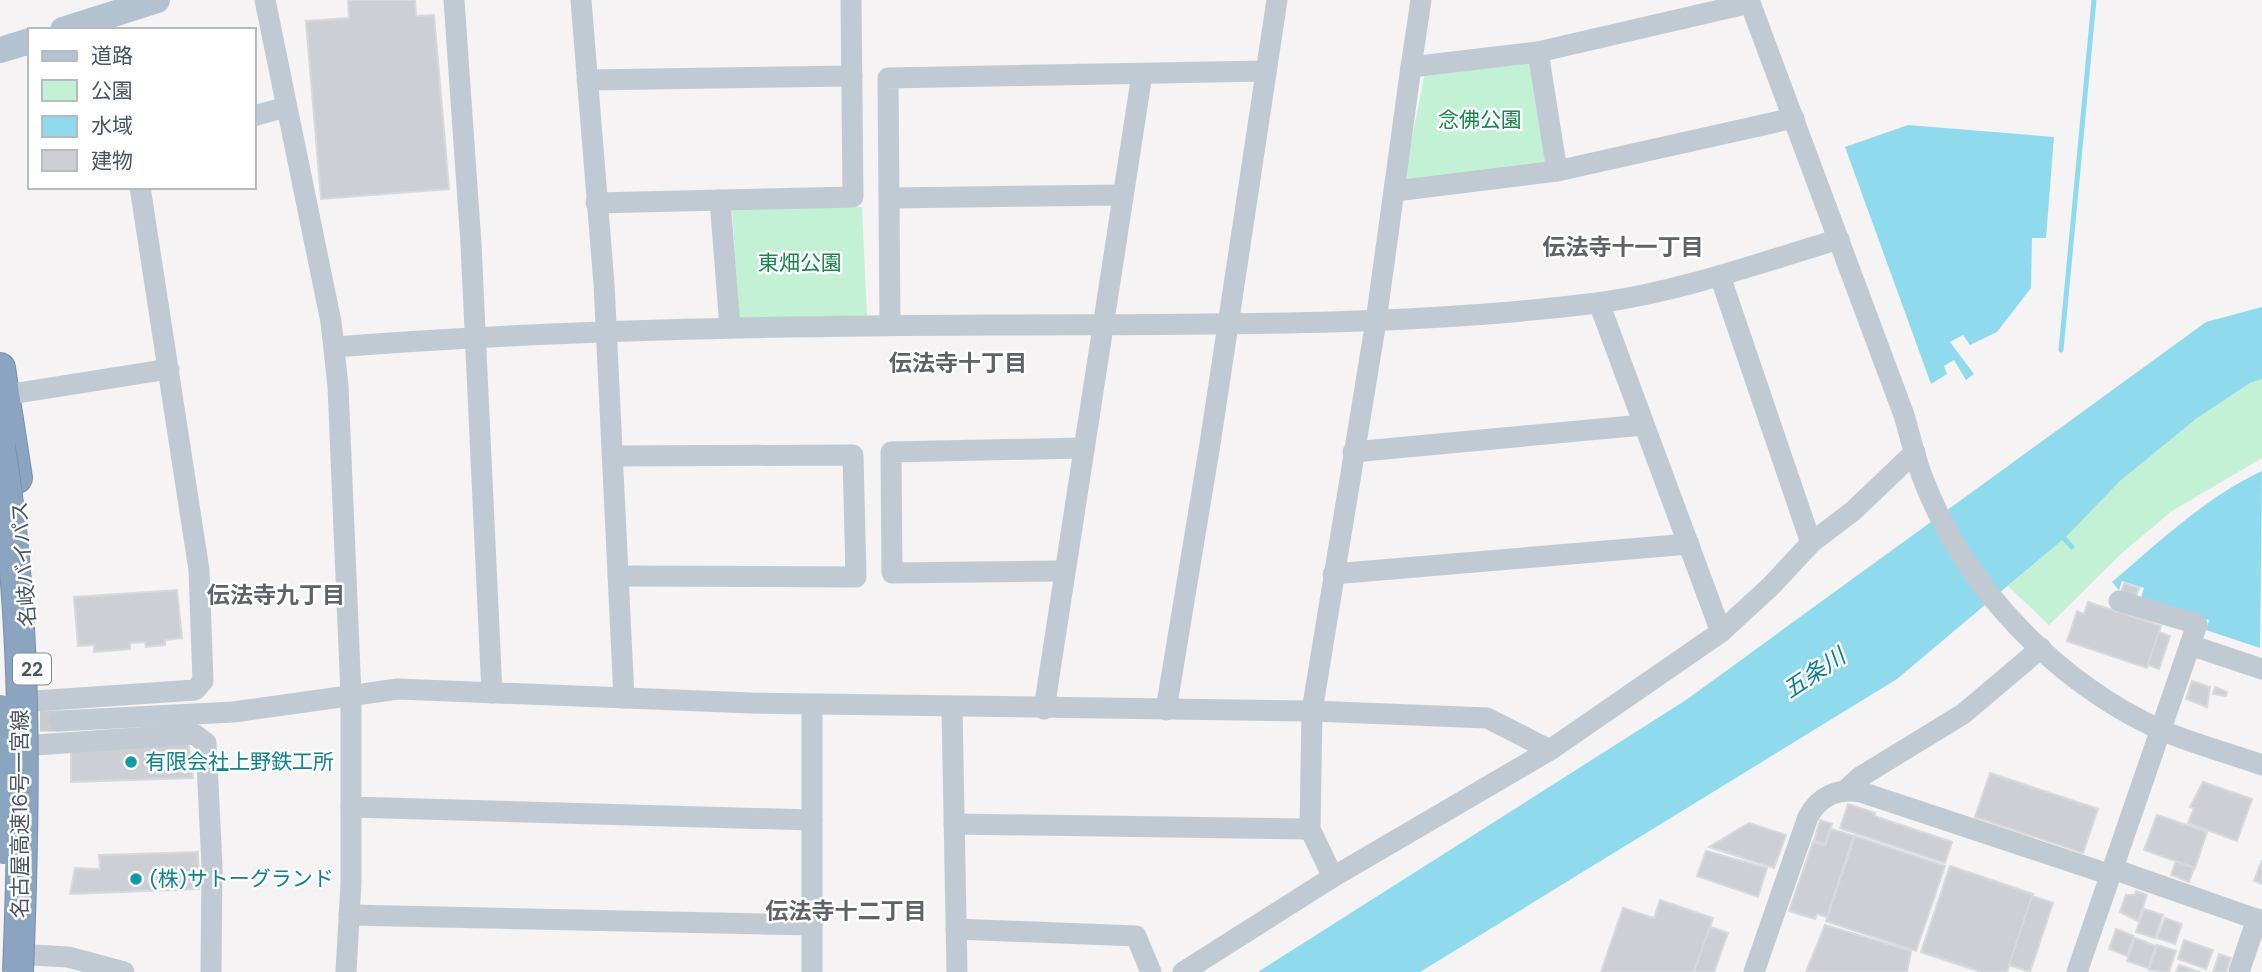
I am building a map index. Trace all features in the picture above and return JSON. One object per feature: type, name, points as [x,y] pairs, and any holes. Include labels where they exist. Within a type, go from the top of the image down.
[{"type":"highway","name":"名岐バイパス","points":[[3,382],[20,497],[35,701],[33,923],[28,966]]},
{"type":"highway","name":"名古屋高速16号一宮線","points":[[0,447],[19,652],[28,966]]},
{"type":"highway","points":[[0,570],[17,713],[19,823],[33,923]]},
{"type":"highway","points":[[0,710],[4,835],[1,972]]},
{"type":"main road","points":[[68,28],[157,0]]},
{"type":"main road","points":[[0,50],[28,42]]},
{"type":"street","points":[[265,0],[334,347],[338,386],[351,696],[346,972]]},
{"type":"street","points":[[453,0],[475,336],[492,693]]},
{"type":"street","points":[[581,0],[607,329],[624,698]]},
{"type":"street","points":[[596,203],[853,197],[851,0]]},
{"type":"street","points":[[1166,710],[1277,0]]},
{"type":"street","points":[[1334,877],[1310,830],[1312,711],[1376,321],[1421,0]]},
{"type":"street","points":[[1411,67],[1538,52],[1749,1],[1839,239],[1923,477],[1940,514],[1975,573],[2020,628],[2063,668],[2161,730],[2262,765]]},
{"type":"street","points":[[1538,52],[1557,171]]},
{"type":"street","points":[[890,325],[888,78],[1265,71]]},
{"type":"street","points":[[1044,709],[1101,324],[1142,74]]},
{"type":"street","points":[[587,80],[852,76]]},
{"type":"street","points":[[256,115],[286,107]]},
{"type":"street","points":[[1395,191],[1557,171],[1794,118]]},
{"type":"street","points":[[35,701],[195,690],[204,681],[199,570],[140,189]]},
{"type":"street","points":[[890,198],[1122,195]]},
{"type":"street","points":[[720,200],[730,327]]},
{"type":"street","points":[[334,347],[607,329],[890,325],[1227,325],[1376,321],[1599,303],[1720,276],[1839,239]]},
{"type":"street","points":[[1720,276],[1811,543]]},
{"type":"street","points":[[1599,303],[1721,632]]},
{"type":"street","points":[[3,382],[169,369]]},
{"type":"street","points":[[1353,452],[1643,425]]},
{"type":"street","points":[[1065,571],[892,573],[891,452],[1083,448]]},
{"type":"street","points":[[1183,972],[1334,877],[1550,750],[1721,632],[1771,586],[1811,543],[1853,511],[1915,452]]},
{"type":"street","points":[[613,456],[853,455],[856,577],[618,576]]},
{"type":"street","points":[[1333,574],[1689,544]]},
{"type":"street","points":[[2077,972],[2197,624],[2119,601]]},
{"type":"street","points":[[2190,645],[2262,668]]},
{"type":"street","points":[[1754,972],[1808,817],[1815,804],[1847,789],[1860,777],[1963,714],[2041,648]]},
{"type":"street","points":[[59,721],[233,712],[398,690],[813,705],[1312,711],[1487,718],[1550,750]]},
{"type":"street","points":[[812,972],[813,705]]},
{"type":"street","points":[[952,708],[957,972]]},
{"type":"street","points":[[36,745],[194,734],[206,743],[212,866],[211,972]]},
{"type":"street","points":[[1847,789],[2260,920],[2239,972]]},
{"type":"street","points":[[351,807],[812,820]]},
{"type":"street","points":[[954,824],[1310,830]]},
{"type":"street","points":[[349,915],[812,925]]},
{"type":"street","points":[[956,929],[1136,936],[1151,972]]},
{"type":"street","points":[[28,966],[68,957],[124,972]]},
{"type":"green space","name":"念佛公園","points":[[1535,61],[1550,167],[1403,183],[1425,73]]},
{"type":"green space","name":"東畑公園","points":[[732,207],[862,207],[867,316],[739,318]]},
{"type":"green space","points":[[2262,379],[2262,458],[2172,511],[2122,553],[2049,625],[2008,586],[2067,536],[2120,481],[2196,419],[2250,383]]},
{"type":"water","points":[[1908,125],[2054,137],[2046,238],[2032,238],[2031,288],[1997,332],[1970,345],[1963,335],[1950,342],[1974,374],[1966,380],[1954,360],[1944,366],[1947,374],[1931,384],[1845,147]]},
{"type":"water","name":"五条川","points":[[2262,307],[2262,379],[2250,383],[2196,419],[2120,481],[2067,536],[1897,679],[1420,972],[1258,972],[1686,700],[2206,322]]},
{"type":"water","points":[[2262,471],[2260,648],[2206,630],[2209,620],[2141,598],[2144,588],[2122,581],[2119,590],[2112,582],[2202,507]]},
{"type":"building","points":[[348,0],[415,0],[416,16],[434,15],[449,189],[321,199],[306,21],[349,18]]},
{"type":"building","points":[[2124,583],[2139,588],[2135,600],[2120,595]]},
{"type":"building","points":[[177,590],[182,638],[165,640],[165,645],[146,647],[145,642],[130,643],[130,649],[94,652],[94,645],[78,646],[74,597]]},
{"type":"building","points":[[2088,602],[2161,626],[2147,668],[2067,641],[2077,611],[2084,614]]},
{"type":"building","points":[[2159,632],[2170,636],[2159,669],[2148,665]]},
{"type":"building","points":[[2192,681],[2210,687],[2207,707],[2186,699]]},
{"type":"building","points":[[2215,687],[2227,692],[2226,696],[2213,694]]},
{"type":"building","name":"有限会社上野鉄工所","points":[[188,740],[193,778],[71,782],[71,746]]},
{"type":"building","points":[[1990,773],[2098,809],[2083,853],[1975,817]]},
{"type":"building","points":[[2203,782],[2252,799],[2237,841],[2188,823],[2194,808],[2190,807]]},
{"type":"building","points":[[1848,804],[1875,813],[1874,816],[1952,842],[1945,863],[1840,828]]},
{"type":"building","points":[[2157,815],[2207,832],[2195,868],[2144,850]]},
{"type":"building","points":[[1820,820],[1832,824],[1825,844],[1814,841]]},
{"type":"building","points":[[1749,823],[1786,835],[1774,868],[1709,847]]},
{"type":"building","points":[[1831,829],[1854,836],[1827,917],[1817,914],[1815,919],[1789,911],[1813,842],[1825,846]]},
{"type":"building","points":[[1855,836],[1945,866],[1916,951],[1826,921]]},
{"type":"building","points":[[1706,851],[1767,868],[1758,897],[1697,876]]},
{"type":"building","name":"(株)サトーグランド","points":[[198,852],[199,889],[70,894],[75,868],[100,869],[99,855]]},
{"type":"building","points":[[2262,860],[2262,884],[2254,881]]},
{"type":"building","points":[[2176,861],[2194,868],[2189,882],[2171,875]]},
{"type":"building","points":[[1950,866],[2033,894],[2007,972],[1981,972],[1921,952]]},
{"type":"building","points":[[2136,891],[2147,895],[2138,921],[2120,912],[2126,895],[2135,895]]},
{"type":"building","points":[[2032,896],[2053,903],[2030,972],[2009,965]]},
{"type":"building","points":[[1660,900],[1713,918],[1694,972],[1601,972],[1623,908],[1654,918]]},
{"type":"building","points":[[2144,909],[2163,915],[2155,938],[2136,932]]},
{"type":"building","points":[[2165,918],[2182,924],[2175,944],[2157,938]]},
{"type":"building","points":[[1825,925],[1911,951],[1907,972],[1806,972]]},
{"type":"building","points":[[1710,927],[1728,933],[1714,972],[1694,972]]},
{"type":"building","points":[[2116,929],[2134,936],[2127,956],[2109,949]]},
{"type":"building","points":[[2135,938],[2156,946],[2148,968],[2127,961]]},
{"type":"building","points":[[2184,940],[2213,950],[2206,969],[2178,959]]},
{"type":"building","points":[[2157,945],[2176,951],[2169,972],[2149,970]]},
{"type":"building","points":[[2219,954],[2231,958],[2226,972],[2213,972]]},
{"type":"building","points":[[2179,965],[2200,972],[2176,972]]},
{"type":"waterway","points":[[2061,350],[2094,0]]},
{"type":"waterway","points":[[2060,534],[2072,547]]},
{"type":"tunnel","points":[[9,721],[59,721]]},
{"type":"place","name":"有限会社上野鉄工所","points":[[131,762]]},
{"type":"place","name":"(株)サトーグランド","points":[[136,879]]},
{"type":"district","name":"伝法寺十一丁目","points":[[1623,247]]},
{"type":"district","name":"伝法寺十丁目","points":[[958,363]]},
{"type":"district","name":"伝法寺九丁目","points":[[276,595]]},
{"type":"district","name":"伝法寺十二丁目","points":[[846,911]]}]
